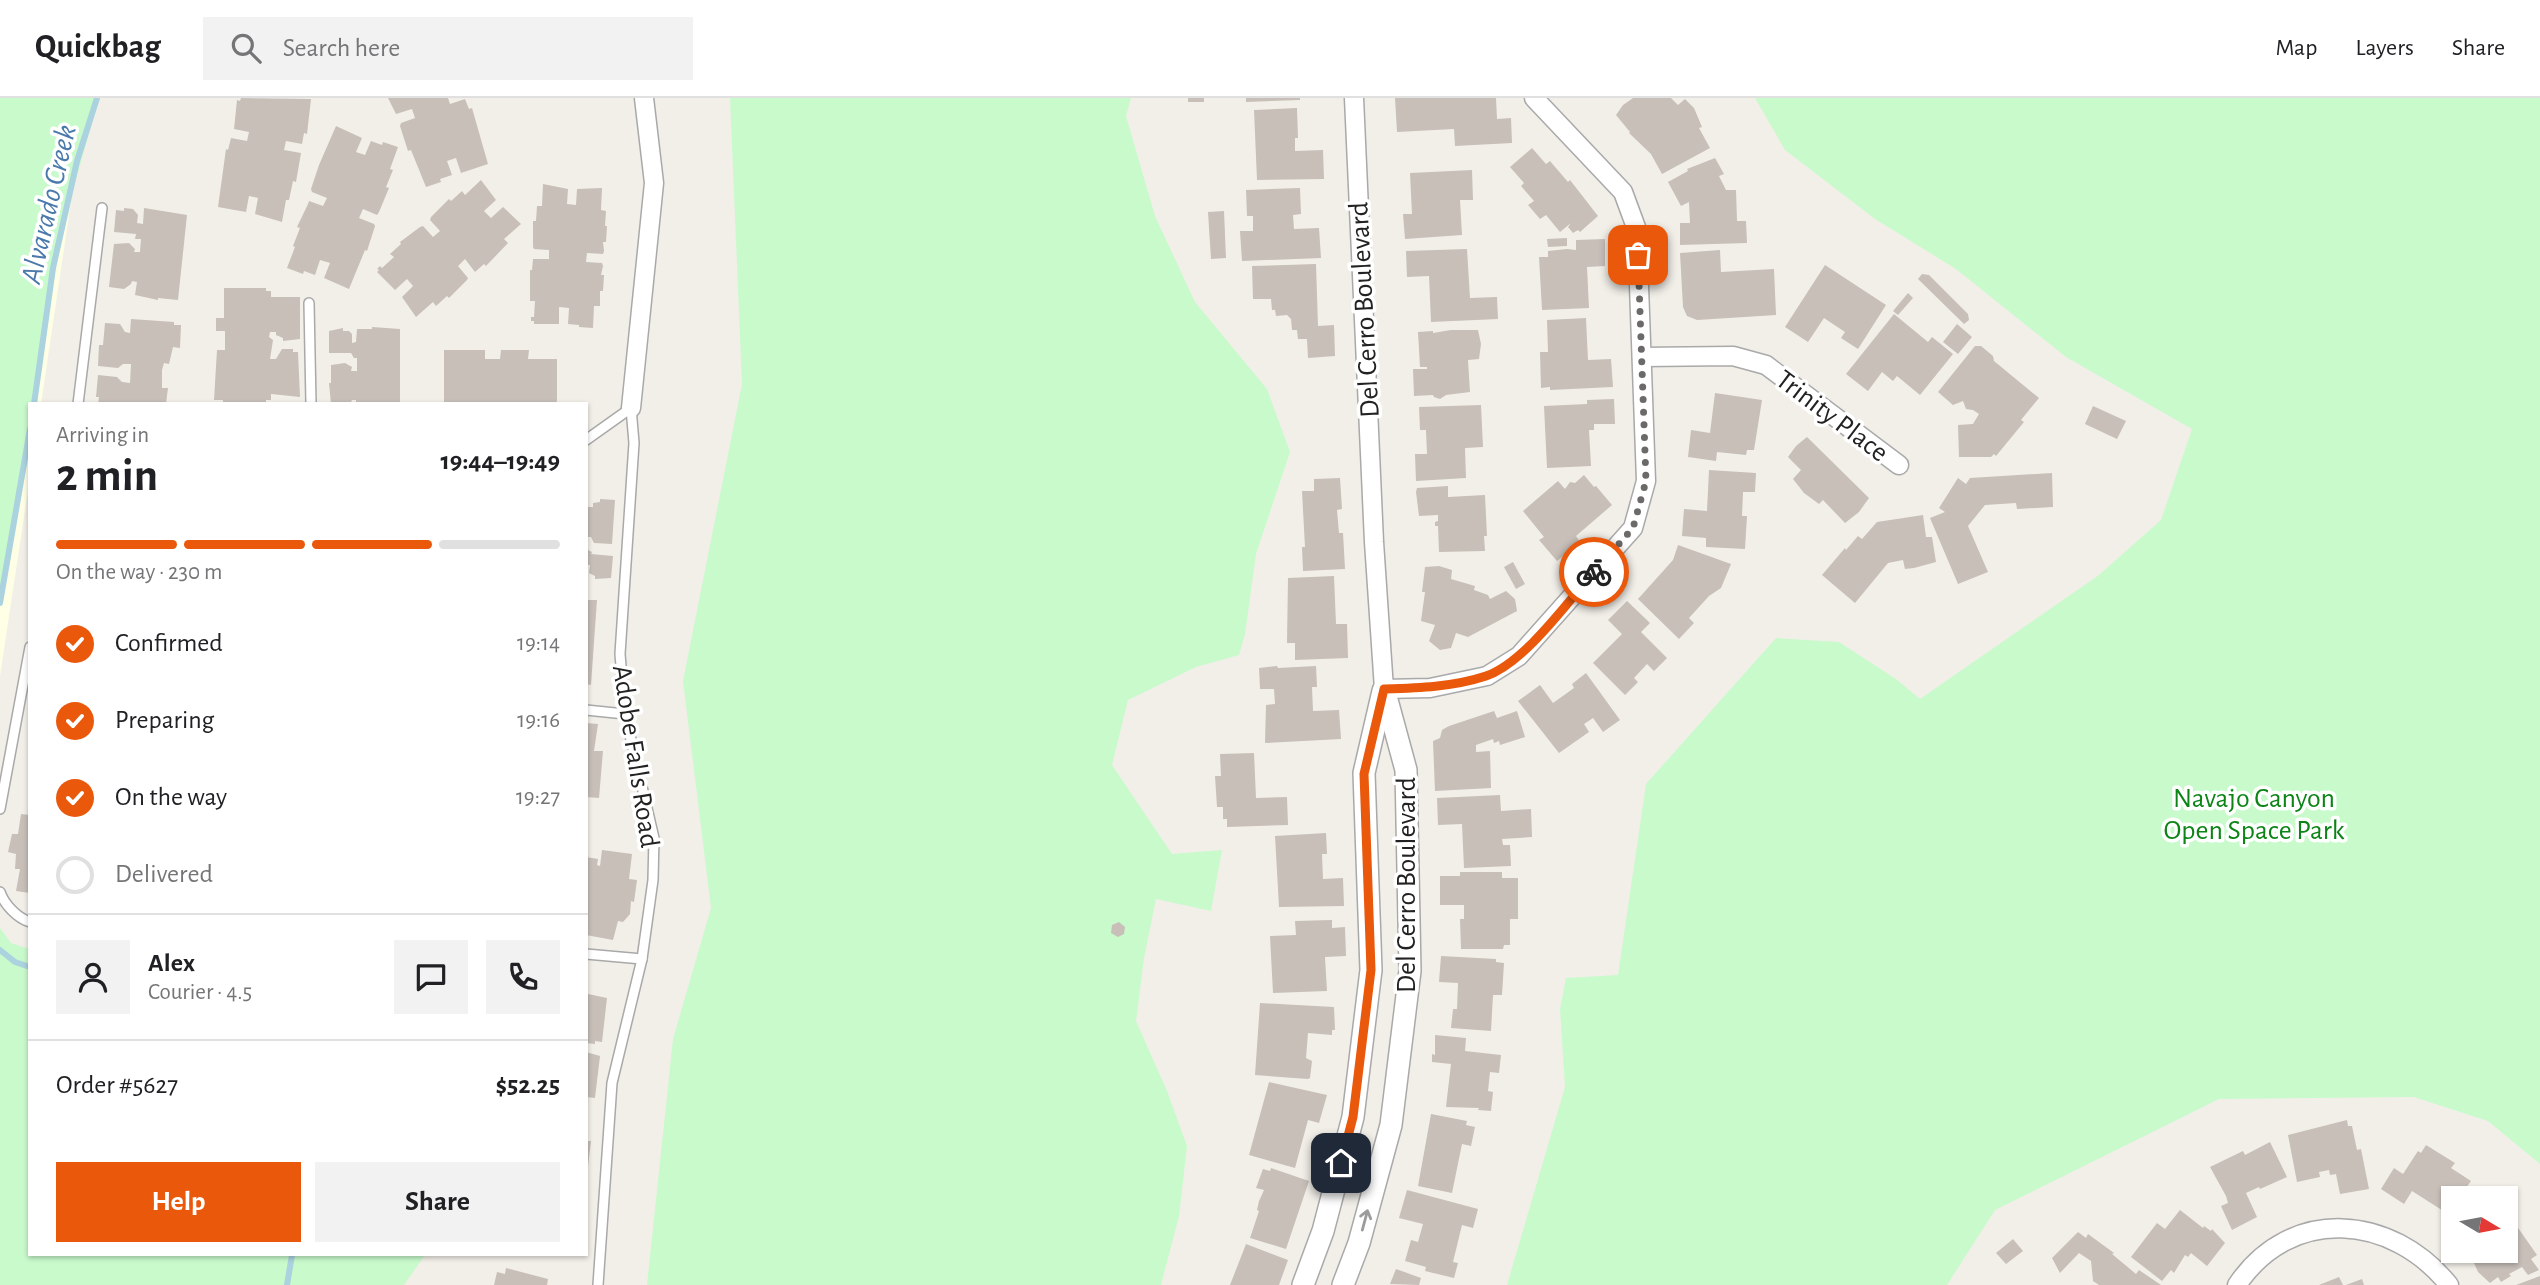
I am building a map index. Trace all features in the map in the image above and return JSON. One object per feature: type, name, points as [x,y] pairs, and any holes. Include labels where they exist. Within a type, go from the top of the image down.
[{"type":"street","name":"Adobe Falls Road","points":[[631,408],[654,183],[644,98]]},
{"type":"street","name":"Del Cerro Boulevard","points":[[1343,1285],[1359,1243],[1391,1125],[1410,971],[1406,770],[1384,689],[1373,528],[1354,98]]},
{"type":"street","points":[[1384,689],[1430,688],[1487,676],[1520,656],[1633,528],[1646,481],[1637,230],[1623,192],[1534,98]]},
{"type":"street","name":"Trinity Place","points":[[1642,357],[1733,356],[1766,365],[1899,466]]},
{"type":"street","name":"Del Cerro Boulevard","points":[[1303,1285],[1323,1231],[1353,1117],[1371,970],[1364,774],[1384,689]]},
{"type":"street","points":[[2237,1285],[2249,1267],[2271,1250],[2295,1237],[2330,1229],[2368,1231],[2405,1245],[2421,1256],[2449,1285]]},
{"type":"lane","points":[[78,402],[102,208]]},
{"type":"lane","points":[[309,303],[311,402]]},
{"type":"lane","points":[[588,439],[631,408]]},
{"type":"lane","name":"Adobe Falls Road","points":[[598,1285],[612,1083],[642,960],[653,880],[654,838],[625,714],[620,654],[634,443],[631,408]]},
{"type":"lane","points":[[0,809],[28,659]]},
{"type":"lane","points":[[588,710],[625,714]]},
{"type":"lane","points":[[0,892],[3,901],[28,922]]},
{"type":"lane","points":[[588,954],[642,960]]},
{"type":"shaded area","points":[[0,139],[77,161],[41,402],[28,402],[28,490],[0,676]]},
{"type":"green space","points":[[0,98],[99,98],[62,229],[33,402],[28,402],[28,434],[0,601]]},
{"type":"green space","points":[[730,98],[1131,98],[1126,116],[1155,216],[1195,302],[1267,389],[1290,452],[1256,554],[1245,634],[1239,655],[1196,667],[1128,700],[1112,765],[1172,854],[1222,850],[1211,911],[1156,899],[1144,958],[1136,1021],[1167,1091],[1187,1146],[1179,1216],[1161,1285],[647,1285],[673,1039],[711,908],[683,681],[742,384]]},
{"type":"green space","name":"Navajo Canyon Open Space Park","points":[[1755,98],[2540,98],[2540,1164],[2488,1121],[2414,1097],[2219,1099],[1995,1210],[1947,1285],[1507,1285],[1565,1087],[1560,1009],[1566,978],[1618,975],[1646,784],[1776,638],[1839,642],[1896,679],[1920,699],[2099,575],[2161,520],[2192,429],[2066,357],[1956,269],[1875,219],[1785,150]]},
{"type":"green space","points":[[0,928],[11,943],[28,948],[28,1256],[424,1256],[404,1285],[0,1285]]},
{"type":"building","points":[[241,98],[311,99],[307,134],[304,133],[302,144],[286,141],[284,150],[301,153],[296,182],[293,181],[289,200],[286,200],[282,222],[255,214],[258,198],[249,196],[246,212],[218,207],[226,149],[228,150],[231,138],[247,141],[249,132],[234,129],[237,100],[240,101]]},
{"type":"building","points":[[388,98],[448,98],[450,104],[465,99],[469,109],[472,108],[488,164],[461,173],[456,158],[447,161],[452,175],[426,187],[411,150],[408,151],[400,126],[401,123],[415,118],[412,109],[396,114]]},
{"type":"building","points":[[1188,98],[1204,98],[1204,102],[1188,102]]},
{"type":"building","points":[[1246,98],[1300,98],[1300,100],[1246,102]]},
{"type":"building","points":[[1395,98],[1496,98],[1497,119],[1511,118],[1512,143],[1455,146],[1454,129],[1397,132]]},
{"type":"building","points":[[1633,98],[1671,98],[1678,105],[1685,99],[1694,108],[1702,127],[1699,128],[1710,148],[1662,174],[1651,154],[1629,133],[1616,115],[1623,105]]},
{"type":"building","points":[[1297,108],[1298,138],[1295,138],[1295,151],[1323,150],[1324,179],[1257,180],[1254,110]]},
{"type":"building","points":[[336,126],[362,138],[356,152],[365,155],[371,141],[398,147],[386,187],[389,188],[379,212],[377,215],[363,209],[359,218],[375,226],[367,251],[365,250],[349,289],[324,278],[330,263],[320,260],[315,275],[287,268],[300,228],[297,227],[309,201],[323,206],[327,198],[312,192],[311,189]]},
{"type":"building","points":[[1532,148],[1546,164],[1550,161],[1568,182],[1570,180],[1598,216],[1580,232],[1578,230],[1573,233],[1568,227],[1571,223],[1560,232],[1546,215],[1540,219],[1528,205],[1534,201],[1521,186],[1524,183],[1510,167]]},
{"type":"building","points":[[1715,158],[1724,174],[1719,176],[1726,190],[1736,190],[1737,221],[1746,221],[1747,243],[1680,245],[1680,223],[1690,223],[1689,202],[1681,206],[1668,182],[1688,171],[1687,169]]},
{"type":"building","points":[[1472,170],[1473,200],[1460,200],[1462,235],[1405,239],[1403,214],[1412,214],[1410,173]]},
{"type":"building","points":[[481,180],[496,200],[484,211],[491,218],[503,207],[521,224],[504,239],[508,243],[486,266],[484,264],[475,272],[465,259],[458,266],[467,280],[449,298],[447,296],[436,306],[433,302],[416,317],[402,297],[413,286],[407,279],[395,290],[377,269],[394,257],[390,254],[400,242],[420,227],[423,226],[433,237],[440,231],[430,220],[431,217],[449,199],[451,201],[462,191],[465,195]]},
{"type":"building","points":[[543,184],[568,189],[567,204],[576,205],[577,189],[602,188],[601,210],[606,211],[606,242],[603,242],[603,254],[587,253],[586,262],[602,263],[601,275],[604,275],[600,306],[594,306],[593,328],[568,324],[569,308],[559,307],[559,324],[534,324],[534,321],[531,321],[531,317],[534,317],[535,301],[530,301],[530,270],[533,259],[549,259],[549,250],[533,247],[533,221],[536,221],[537,206],[542,206]]},
{"type":"building","points":[[1300,188],[1301,214],[1293,215],[1294,229],[1319,228],[1321,258],[1242,261],[1240,231],[1253,231],[1253,216],[1247,216],[1246,190]]},
{"type":"building","points":[[124,208],[133,209],[138,215],[137,223],[143,224],[144,208],[187,215],[178,300],[158,300],[135,295],[137,282],[132,281],[124,289],[109,287],[114,244],[129,243],[135,249],[134,252],[140,252],[141,239],[135,239],[136,234],[114,232],[116,210],[124,211]]},
{"type":"building","points":[[1224,211],[1226,258],[1211,259],[1208,212]]},
{"type":"building","points":[[1567,238],[1567,246],[1548,247],[1547,239]]},
{"type":"building","points":[[1605,239],[1605,266],[1587,267],[1589,308],[1542,310],[1539,257],[1548,257],[1548,251],[1576,250],[1576,240]]},
{"type":"building","points":[[1467,249],[1470,298],[1497,297],[1498,319],[1431,322],[1429,276],[1407,277],[1406,251]]},
{"type":"building","points":[[1720,250],[1721,272],[1774,269],[1776,315],[1697,320],[1687,316],[1683,307],[1680,253]]},
{"type":"building","points":[[1316,264],[1318,326],[1334,325],[1335,356],[1308,358],[1307,339],[1298,339],[1297,330],[1292,330],[1291,319],[1287,315],[1276,316],[1275,310],[1272,310],[1271,299],[1253,299],[1252,266]]},
{"type":"building","points":[[1825,265],[1886,305],[1858,349],[1841,338],[1845,332],[1824,318],[1808,342],[1785,327]]},
{"type":"building","points":[[1922,274],[1929,275],[1968,314],[1969,320],[1964,324],[1918,279]]},
{"type":"building","points":[[224,288],[266,288],[266,291],[271,291],[271,297],[300,297],[300,339],[283,341],[276,332],[270,332],[269,337],[273,340],[270,359],[276,359],[282,349],[298,352],[300,397],[271,394],[271,400],[266,402],[214,400],[217,350],[225,350],[225,331],[216,331],[216,318],[224,318]]},
{"type":"building","points":[[1908,293],[1913,298],[1898,315],[1893,311]]},
{"type":"building","points":[[1894,314],[1928,342],[1932,337],[1953,354],[1920,395],[1897,376],[1893,381],[1882,372],[1868,391],[1846,374]]},
{"type":"building","points":[[1586,318],[1588,360],[1611,359],[1613,387],[1550,390],[1550,387],[1541,388],[1540,352],[1548,352],[1547,320]]},
{"type":"building","points":[[131,319],[174,322],[174,325],[181,325],[180,348],[173,347],[169,364],[164,363],[162,370],[162,388],[168,388],[166,402],[98,402],[99,397],[96,397],[98,375],[117,377],[122,382],[130,383],[131,364],[123,364],[118,368],[98,366],[99,345],[103,345],[105,323],[120,324],[125,332],[130,333]]},
{"type":"building","points":[[1957,324],[1972,337],[1958,354],[1943,342]]},
{"type":"building","points":[[343,328],[343,331],[349,331],[352,334],[352,343],[356,342],[357,329],[400,329],[400,402],[331,402],[331,365],[345,363],[352,367],[351,371],[357,371],[357,358],[351,353],[329,353],[329,331]]},
{"type":"building","points":[[1478,330],[1481,344],[1479,359],[1468,360],[1470,392],[1446,395],[1440,399],[1433,395],[1414,396],[1413,369],[1427,369],[1420,367],[1418,332]]},
{"type":"building","points":[[1975,346],[1981,346],[1993,356],[1994,361],[2039,398],[2021,420],[2024,422],[1996,456],[1959,457],[1958,425],[1973,424],[1979,414],[1966,409],[1963,401],[1953,405],[1938,392]]},
{"type":"building","points":[[444,350],[485,350],[485,359],[500,359],[501,350],[529,350],[528,359],[557,359],[556,402],[444,402]]},
{"type":"building","points":[[1715,393],[1762,400],[1754,450],[1747,450],[1746,455],[1717,452],[1716,461],[1688,457],[1691,430],[1710,433]]},
{"type":"building","points":[[1614,399],[1615,424],[1594,424],[1594,430],[1589,430],[1591,466],[1547,468],[1544,406],[1587,404],[1587,400]]},
{"type":"building","points":[[1481,405],[1483,447],[1465,448],[1466,478],[1416,481],[1415,454],[1427,454],[1426,430],[1420,430],[1419,407]]},
{"type":"building","points":[[2093,406],[2126,421],[2117,439],[2085,424]]},
{"type":"building","points":[[1807,437],[1869,498],[1859,512],[1845,523],[1823,500],[1819,504],[1804,493],[1793,479],[1801,470],[1788,457]]},
{"type":"building","points":[[1709,470],[1756,473],[1755,492],[1743,492],[1742,516],[1747,516],[1745,549],[1706,547],[1706,538],[1682,536],[1684,509],[1707,511]]},
{"type":"building","points":[[2052,473],[2053,507],[2017,509],[2016,503],[1985,505],[1968,526],[1988,572],[1958,584],[1930,518],[1945,512],[1939,508],[1958,478],[1966,484],[1970,478]]},
{"type":"building","points":[[1584,475],[1612,505],[1576,536],[1580,542],[1557,561],[1539,540],[1544,537],[1523,511],[1558,481],[1565,489],[1570,482],[1575,483]]},
{"type":"building","points":[[1340,478],[1342,509],[1337,510],[1339,533],[1343,533],[1345,569],[1303,571],[1302,547],[1305,547],[1302,491],[1314,491],[1314,479]]},
{"type":"building","points":[[1448,486],[1448,497],[1485,495],[1485,551],[1439,552],[1438,526],[1435,526],[1438,515],[1419,516],[1416,492],[1417,488]]},
{"type":"building","points":[[600,499],[615,500],[612,544],[594,543],[591,537],[588,537],[588,507],[600,502]]},
{"type":"building","points":[[1923,515],[1926,537],[1932,537],[1936,562],[1905,569],[1903,560],[1888,563],[1855,603],[1822,575],[1845,548],[1846,550],[1858,536],[1862,539],[1877,522]]},
{"type":"building","points":[[1678,545],[1731,564],[1721,588],[1709,596],[1689,618],[1694,623],[1679,639],[1638,599],[1673,560]]},
{"type":"building","points":[[588,550],[591,554],[613,556],[611,578],[595,579],[595,576],[589,573]]},
{"type":"building","points":[[1513,562],[1525,584],[1516,589],[1504,567]]},
{"type":"building","points":[[1439,566],[1452,570],[1451,579],[1475,586],[1474,590],[1488,595],[1490,599],[1506,591],[1515,599],[1517,611],[1468,637],[1456,633],[1451,648],[1440,650],[1429,641],[1435,625],[1421,621],[1425,567]]},
{"type":"building","points":[[1334,576],[1336,624],[1347,624],[1348,658],[1295,660],[1295,643],[1287,643],[1288,578]]},
{"type":"building","points":[[588,600],[597,600],[591,685],[588,684]]},
{"type":"building","points":[[1627,601],[1650,623],[1641,632],[1667,658],[1654,671],[1647,664],[1634,678],[1638,682],[1625,695],[1593,663],[1622,634],[1608,620]]},
{"type":"building","points":[[1316,666],[1317,687],[1312,687],[1313,711],[1339,710],[1341,739],[1265,743],[1266,705],[1275,704],[1274,689],[1260,689],[1259,668]]},
{"type":"building","points":[[1586,673],[1620,720],[1603,732],[1593,718],[1584,724],[1589,732],[1559,753],[1518,701],[1540,685],[1553,703],[1574,688],[1572,684]]},
{"type":"building","points":[[1494,711],[1497,718],[1517,711],[1525,737],[1500,745],[1499,741],[1494,743],[1493,739],[1476,745],[1476,752],[1490,751],[1491,788],[1435,791],[1433,741],[1440,738],[1442,730],[1449,726]]},
{"type":"building","points":[[588,723],[598,724],[594,751],[603,751],[599,798],[588,797]]},
{"type":"building","points":[[1254,753],[1256,798],[1287,797],[1288,825],[1227,827],[1227,819],[1223,819],[1223,807],[1217,807],[1215,776],[1221,776],[1220,754]]},
{"type":"building","points":[[1500,795],[1501,811],[1531,809],[1532,837],[1502,839],[1503,845],[1510,845],[1511,866],[1464,868],[1462,824],[1438,825],[1437,798]]},
{"type":"building","points":[[21,814],[28,815],[28,893],[16,891],[20,869],[15,869],[16,854],[8,852],[12,834],[18,834]]},
{"type":"building","points":[[1326,833],[1327,854],[1322,854],[1323,879],[1343,878],[1344,906],[1279,907],[1275,836]]},
{"type":"building","points":[[602,850],[632,854],[629,879],[637,880],[634,902],[631,901],[630,914],[623,922],[618,921],[613,940],[588,935],[588,857],[598,859],[597,865],[600,866]]},
{"type":"building","points":[[1460,872],[1502,872],[1502,878],[1518,878],[1518,919],[1510,919],[1510,945],[1504,945],[1503,949],[1461,949],[1460,919],[1464,919],[1464,905],[1440,905],[1440,876],[1460,876]]},
{"type":"building","points":[[1332,920],[1332,928],[1345,927],[1346,956],[1325,957],[1327,991],[1273,993],[1270,936],[1296,935],[1295,921]]},
{"type":"building","points":[[1119,922],[1125,927],[1124,934],[1118,937],[1111,933],[1112,925]]},
{"type":"building","points":[[1441,956],[1496,959],[1496,962],[1504,963],[1502,995],[1493,995],[1491,1031],[1451,1028],[1453,1009],[1457,1009],[1458,983],[1439,982]]},
{"type":"building","points":[[588,994],[607,998],[602,1042],[595,1041],[595,1044],[588,1043]]},
{"type":"building","points":[[1260,1003],[1334,1007],[1335,1030],[1332,1030],[1332,1035],[1308,1033],[1306,1058],[1312,1061],[1310,1078],[1255,1075]]},
{"type":"building","points":[[1435,1035],[1466,1038],[1465,1051],[1501,1055],[1499,1073],[1490,1072],[1488,1091],[1493,1092],[1491,1111],[1446,1107],[1451,1064],[1432,1062],[1432,1054],[1435,1055]]},
{"type":"building","points":[[588,1053],[600,1056],[595,1098],[588,1097]]},
{"type":"building","points":[[1269,1082],[1327,1095],[1319,1123],[1308,1120],[1295,1168],[1249,1155]]},
{"type":"building","points":[[1431,1114],[1467,1121],[1466,1125],[1475,1127],[1471,1146],[1462,1144],[1452,1193],[1418,1186]]},
{"type":"building","points":[[2347,1120],[2348,1126],[2352,1126],[2357,1150],[2361,1149],[2369,1189],[2340,1194],[2336,1174],[2330,1175],[2329,1170],[2319,1172],[2320,1177],[2297,1182],[2288,1135]]},
{"type":"building","points":[[588,1141],[591,1141],[588,1166]]},
{"type":"building","points":[[2270,1142],[2287,1177],[2246,1193],[2257,1217],[2232,1230],[2221,1206],[2228,1203],[2226,1196],[2210,1167],[2243,1151],[2245,1155]]},
{"type":"building","points":[[2426,1145],[2455,1163],[2451,1168],[2471,1181],[2467,1186],[2441,1186],[2441,1210],[2412,1191],[2404,1204],[2381,1189],[2394,1168],[2403,1174],[2418,1151],[2421,1153]]},
{"type":"building","points":[[1271,1168],[1309,1181],[1286,1249],[1250,1238],[1264,1190],[1256,1188],[1263,1169],[1270,1171]]},
{"type":"building","points":[[1407,1190],[1478,1209],[1473,1228],[1462,1225],[1453,1262],[1458,1263],[1454,1278],[1425,1271],[1426,1267],[1405,1261],[1411,1240],[1418,1242],[1423,1224],[1399,1218]]},
{"type":"building","points":[[2180,1210],[2203,1228],[2212,1229],[2225,1243],[2207,1266],[2191,1253],[2188,1257],[2185,1255],[2174,1273],[2171,1270],[2162,1281],[2131,1257],[2157,1223],[2165,1229]]},
{"type":"building","points":[[2518,1228],[2537,1255],[2531,1259],[2539,1270],[2528,1275],[2522,1267],[2501,1282],[2498,1277],[2490,1283],[2478,1272],[2474,1264],[2518,1264]]},
{"type":"building","points":[[2078,1232],[2086,1238],[2088,1234],[2136,1274],[2139,1270],[2161,1285],[2099,1285],[2093,1281],[2091,1261],[2079,1253],[2060,1273],[2052,1258]]},
{"type":"building","points":[[2013,1239],[2023,1251],[2006,1264],[1996,1253]]},
{"type":"building","points":[[1246,1244],[1288,1260],[1279,1285],[1230,1285]]},
{"type":"building","points":[[506,1268],[548,1279],[547,1285],[494,1285],[497,1272],[505,1274]]},
{"type":"building","points":[[1396,1269],[1421,1278],[1419,1285],[1390,1284]]},
{"type":"building","points":[[2540,1276],[2540,1285],[2516,1285]]},
{"type":"building","points":[[2339,1277],[2343,1285],[2319,1285]]},
{"type":"building","points":[[2362,1279],[2364,1285],[2346,1285]]},
{"type":"waterway","name":"Alvarado Creek","points":[[34,402],[53,268],[77,161],[97,98]]},
{"type":"waterway","name":"Alvarado Creek","points":[[0,603],[28,441]]},
{"type":"waterway","name":"Alvarado Creek","points":[[0,950],[15,962],[28,966]]},
{"type":"waterway","name":"Alvarado Creek","points":[[287,1285],[292,1256]]},
{"type":"way so far","points":[[1594,572],[1633,528],[1646,481],[1638,255]]},
{"type":"route","points":[[1341,1163],[1353,1117],[1371,970],[1364,774],[1384,689],[1430,688],[1487,676],[1520,656],[1594,572]]}]
